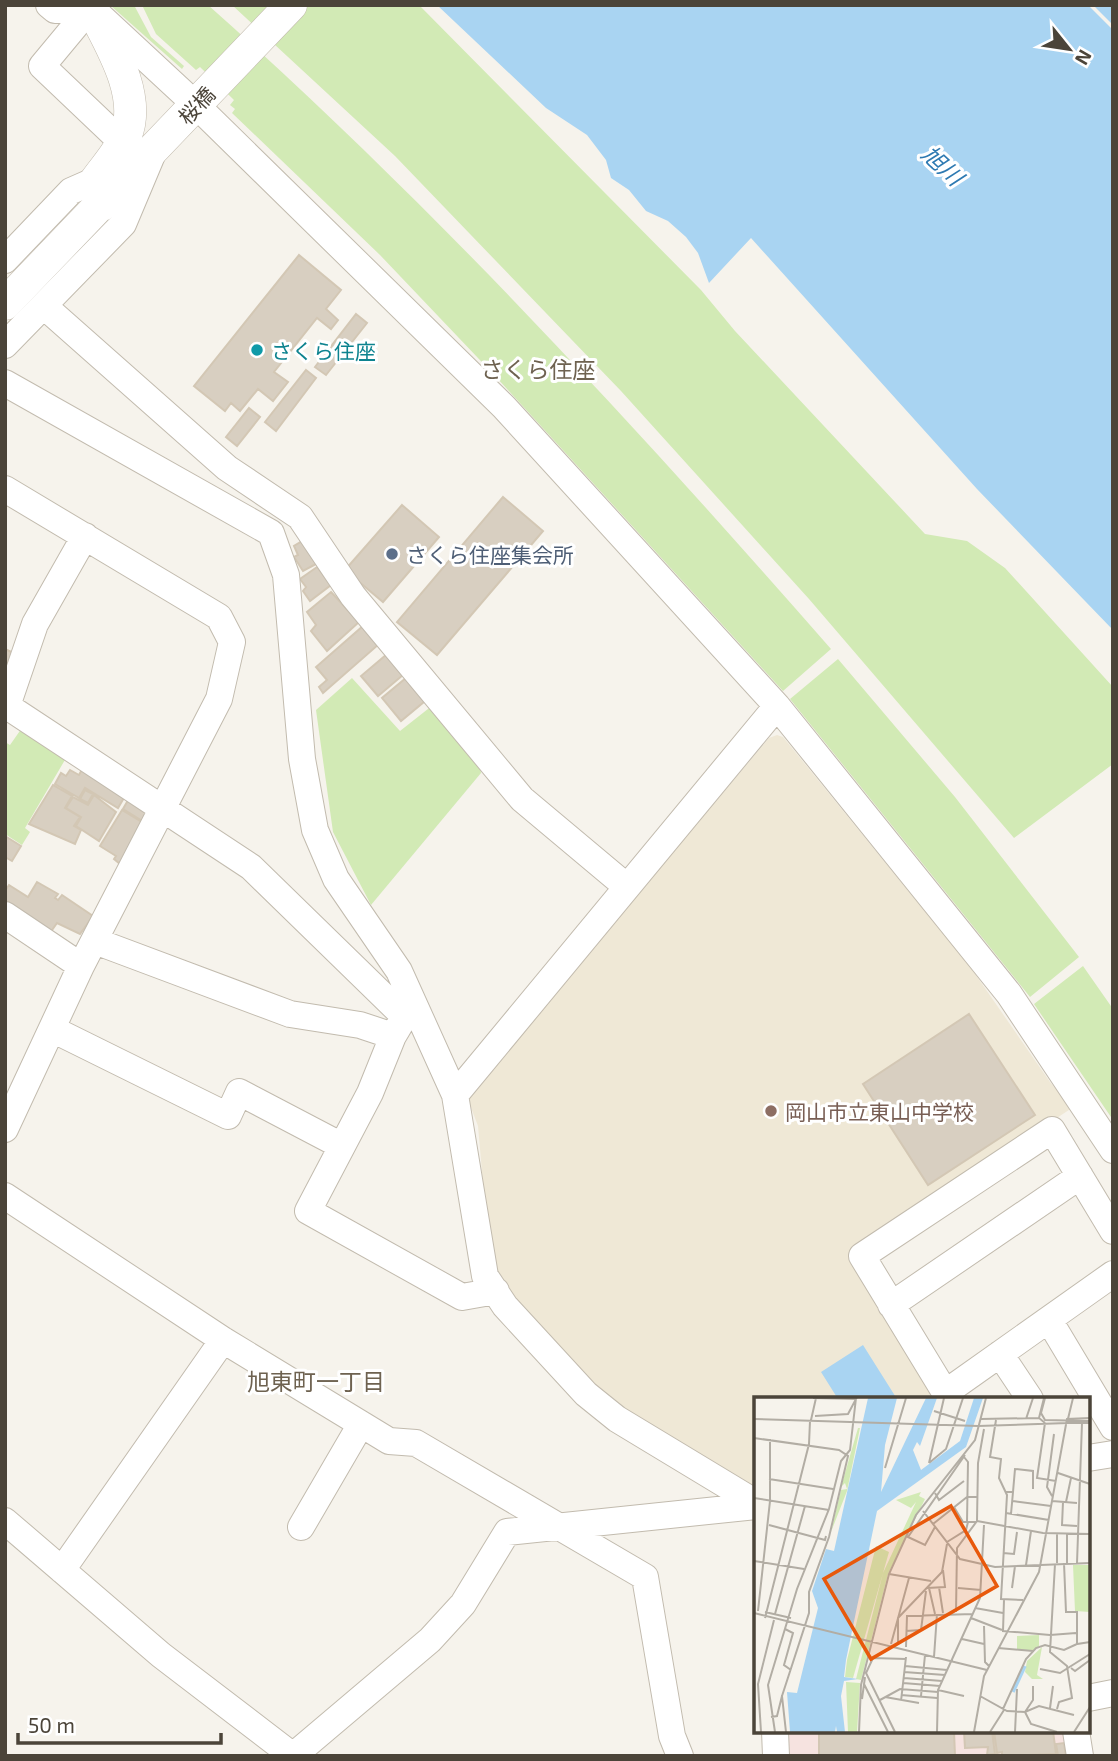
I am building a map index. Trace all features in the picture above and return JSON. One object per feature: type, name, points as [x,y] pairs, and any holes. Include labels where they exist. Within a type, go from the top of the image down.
[{"type":"street","points":[[49,5],[55,10],[90,6],[196,105],[504,407],[777,706],[1009,994],[1113,1150]]},
{"type":"street","name":"桜橋","points":[[99,192],[154,150],[291,5]]},
{"type":"street","points":[[5,304],[99,192],[123,143],[130,120],[120,68],[90,6]]},
{"type":"street","points":[[90,6],[42,66],[123,143]]},
{"type":"street","points":[[5,345],[123,224],[154,150]]},
{"type":"street","points":[[5,260],[71,191],[99,192]]},
{"type":"street","points":[[44,306],[227,468],[300,517],[353,596],[522,799],[627,887]]},
{"type":"street","points":[[5,383],[271,533],[286,575],[302,759],[315,830],[336,879],[399,971],[404,1019],[370,1093],[308,1211],[462,1297],[496,1292]]},
{"type":"street","points":[[5,489],[219,617],[233,642],[219,699],[81,966],[5,1129]]},
{"type":"street","points":[[85,536],[34,624],[7,706],[162,811],[251,867],[404,1019],[455,1095],[485,1276],[505,1306],[586,1394],[617,1419],[754,1503]]},
{"type":"street","points":[[455,1095],[777,706]]},
{"type":"street","points":[[5,915],[81,966]]},
{"type":"street","points":[[95,942],[290,1014],[360,1025],[404,1019]]},
{"type":"street","points":[[52,1028],[228,1116],[239,1092],[342,1146]]},
{"type":"street","points":[[1113,1231],[1052,1130],[862,1256],[947,1396],[1000,1354],[1113,1275]]},
{"type":"street","points":[[891,1305],[1080,1176]]},
{"type":"street","points":[[5,1196],[223,1339],[389,1441],[416,1443],[645,1577],[672,1736],[680,1756]]},
{"type":"street","points":[[1049,1320],[1113,1427]]},
{"type":"street","points":[[62,1570],[223,1339]]},
{"type":"street","points":[[1000,1354],[1029,1397]]},
{"type":"street","points":[[301,1527],[361,1424]]},
{"type":"street","points":[[1090,1458],[1113,1454]]},
{"type":"street","points":[[5,1521],[161,1655],[293,1756],[430,1640],[463,1604],[507,1532],[754,1504]]},
{"type":"street","points":[[1090,1698],[1113,1693]]},
{"type":"street","points":[[775,1733],[776,1756]]},
{"type":"street","points":[[1076,1733],[1080,1756]]},
{"type":"shaded area","name":"岡山市立東山中学校","points":[[777,735],[783,737],[971,968],[1050,1082],[1072,1108],[849,1254],[936,1397],[754,1397],[754,1486],[748,1487],[617,1406],[534,1327],[490,1264],[478,1126],[467,1097],[769,738]]},
{"type":"shaded area","points":[[787,1733],[1065,1733],[1069,1756],[788,1756]]},
{"type":"green space","points":[[110,5],[134,5],[151,37],[184,66],[182,69]]},
{"type":"green space","points":[[142,5],[208,5],[291,81],[372,158],[530,317],[682,481],[831,649],[783,691],[497,378],[380,255],[232,113],[235,109],[230,105],[234,100],[200,67],[196,70],[156,34]]},
{"type":"green space","points":[[232,5],[419,5],[701,290],[735,331],[925,534],[967,541],[1005,568],[1113,687],[1113,764],[1014,838],[809,599],[621,391],[395,156]]},
{"type":"green space","points":[[838,659],[955,797],[1079,957],[1030,997],[790,699]]},
{"type":"green space","points":[[352,678],[400,731],[433,705],[479,760],[481,773],[371,905],[333,832],[316,710]]},
{"type":"green space","points":[[24,725],[69,753],[25,828],[30,832],[22,845],[5,834],[5,742],[10,745]]},
{"type":"green space","points":[[1083,966],[1113,1009],[1113,1120],[1034,1004]]},
{"type":"water","name":"旭川","points":[[437,5],[1088,5],[1113,30],[1113,630],[977,489],[751,238],[709,283],[698,253],[686,237],[668,221],[646,211],[629,190],[611,178],[606,160],[587,135],[546,108]]},
{"type":"water","points":[[1093,5],[1113,5],[1113,25]]},
{"type":"water","points":[[863,1345],[896,1397],[837,1397],[821,1372]]},
{"type":"building","name":"さくら住座","points":[[299,255],[341,290],[326,309],[338,320],[331,329],[317,318],[274,372],[288,382],[273,401],[258,389],[240,411],[231,403],[225,411],[194,386]]},
{"type":"building","points":[[356,314],[367,323],[326,375],[315,367]]},
{"type":"building","points":[[306,370],[316,378],[276,431],[265,422]]},
{"type":"building","points":[[249,408],[260,417],[237,446],[226,437]]},
{"type":"building","points":[[503,497],[543,531],[437,655],[397,622]]},
{"type":"building","name":"さくら住座集会所","points":[[402,505],[439,537],[383,602],[345,570]]},
{"type":"building","points":[[304,540],[316,564],[303,571],[294,557],[298,555],[294,546]]},
{"type":"building","points":[[317,567],[331,585],[310,601],[303,591],[306,587],[300,579]]},
{"type":"building","points":[[331,592],[359,622],[327,651],[311,631],[316,625],[307,612]]},
{"type":"building","points":[[363,626],[379,644],[323,693],[319,687],[327,680],[316,667]]},
{"type":"building","points":[[5,649],[18,655],[5,671]]},
{"type":"building","points":[[386,655],[403,675],[378,696],[361,676]]},
{"type":"building","points":[[406,678],[425,701],[401,721],[382,698]]},
{"type":"building","points":[[85,764],[125,796],[118,808],[85,788],[79,798],[55,784],[61,773],[66,776],[70,770],[79,775]]},
{"type":"building","points":[[53,785],[72,796],[65,808],[80,817],[74,826],[81,830],[75,844],[29,824]]},
{"type":"building","points":[[85,790],[93,794],[88,803],[80,799]]},
{"type":"building","points":[[94,795],[116,812],[99,841],[76,826],[81,817],[66,808],[73,797],[88,805]]},
{"type":"building","points":[[131,795],[152,807],[144,822],[123,809]]},
{"type":"building","points":[[122,810],[145,824],[120,864],[114,859],[116,856],[100,846]]},
{"type":"building","points":[[5,836],[21,846],[12,861],[5,857]]},
{"type":"building","points":[[37,882],[58,894],[55,898],[58,900],[62,895],[93,916],[80,934],[57,923],[50,933],[5,905],[5,891],[9,885],[28,897]]},
{"type":"building","points":[[969,1014],[1035,1115],[928,1185],[863,1084]]},
{"type":"building","points":[[819,1733],[954,1733],[955,1756],[819,1756]]},
{"type":"building","points":[[964,1733],[992,1733],[995,1754],[987,1755],[988,1747],[965,1748]]},
{"type":"building","points":[[994,1733],[1053,1733],[1056,1754],[1002,1756],[1002,1752],[997,1753]]},
{"type":"building","points":[[1064,1743],[1066,1756],[1058,1756],[1056,1744]]},
{"type":"place","name":"さくら住座","points":[[257,350]]},
{"type":"place","name":"さくら住座集会所","points":[[392,554]]},
{"type":"place","name":"岡山市立東山中学校","points":[[771,1111]]},
{"type":"district","name":"さくら住座","points":[[538,369]]},
{"type":"district","name":"旭東町一丁目","points":[[316,1381]]}]
